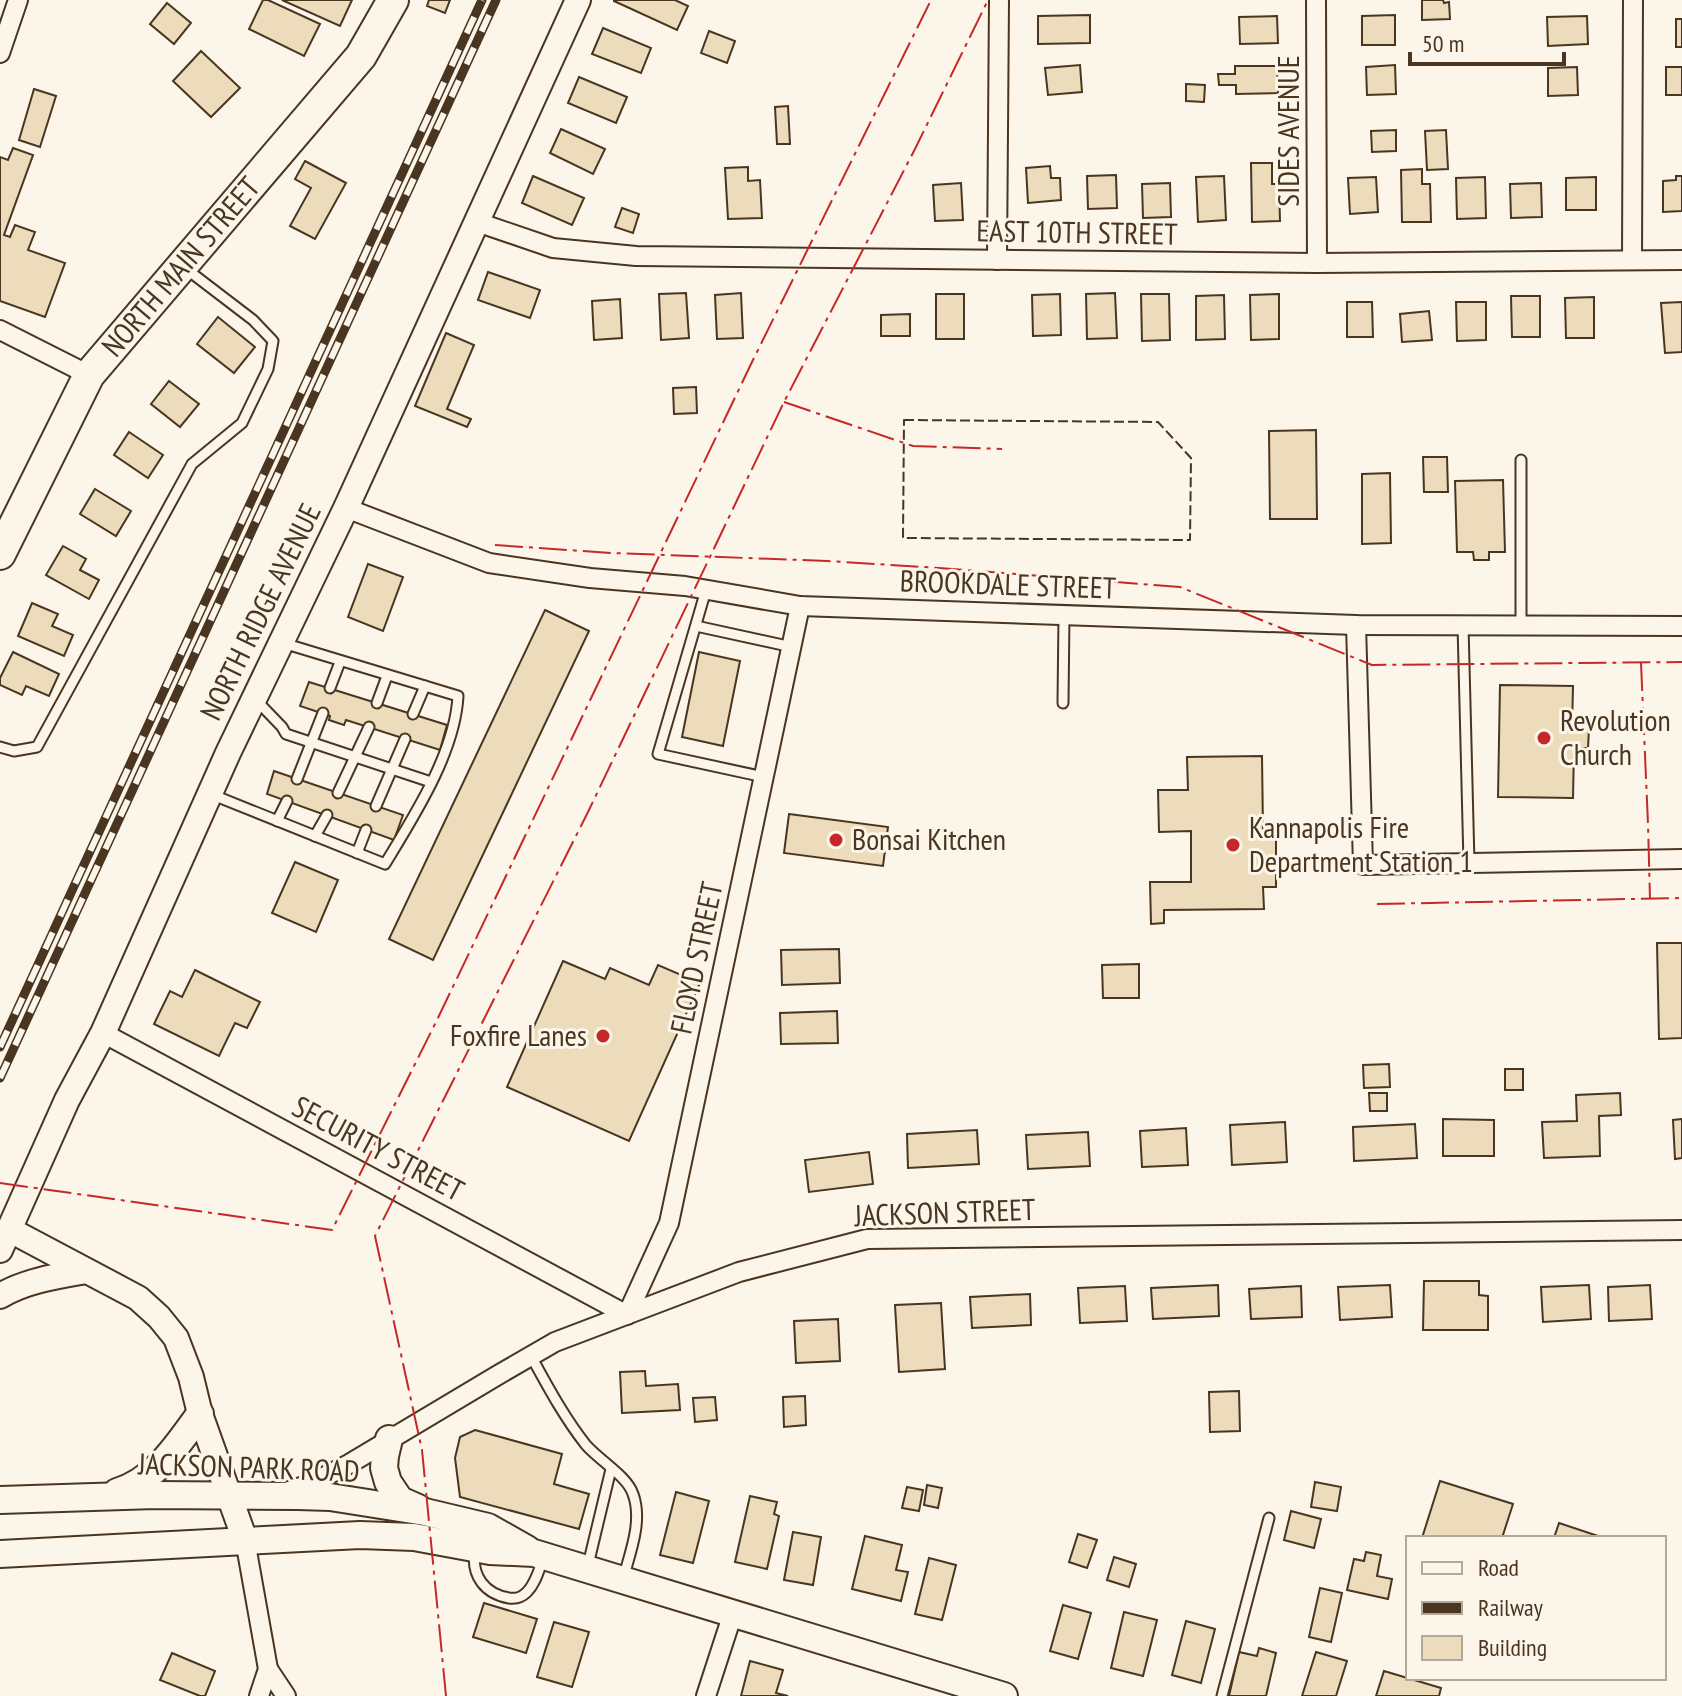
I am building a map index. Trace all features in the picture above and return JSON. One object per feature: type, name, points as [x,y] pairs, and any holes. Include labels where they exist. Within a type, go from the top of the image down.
[{"type":"main road","name":"NORTH MAIN STREET","points":[[0,554],[89,375],[361,56],[393,0]]},
{"type":"main road","points":[[94,1496],[136,1485],[165,1460],[200,1414]]},
{"type":"main road","points":[[389,1439],[384,1468],[388,1482],[400,1500],[425,1512]]},
{"type":"main road","name":"JACKSON PARK ROAD","points":[[0,1500],[266,1495],[330,1497],[425,1512],[488,1527],[539,1554],[1004,1696]]},
{"type":"main road","name":"JACKSON PARK ROAD","points":[[0,1554],[341,1535],[414,1537],[490,1551],[539,1554]]},
{"type":"street","points":[[0,53],[18,0]]},
{"type":"street","name":"NORTH RIDGE AVENUE","points":[[5,1240],[67,1100],[103,1033],[209,794],[346,508],[578,0]]},
{"type":"street","points":[[997,260],[999,0]]},
{"type":"street","name":"SIDES AVENUE","points":[[1316,0],[1317,263]]},
{"type":"street","points":[[1632,260],[1633,0]]},
{"type":"street","name":"EAST 10TH STREET","points":[[477,222],[553,248],[636,256],[1317,263],[1682,260]]},
{"type":"street","points":[[0,330],[89,375]]},
{"type":"street","name":"BROOKDALE STREET","points":[[346,508],[489,563],[590,578],[685,586],[800,606],[1356,625],[1682,626]]},
{"type":"street","name":"FLOYD STREET","points":[[627,1315],[669,1223],[800,606]]},
{"type":"street","points":[[1356,625],[1363,865],[1682,859]]},
{"type":"street","name":"SECURITY STREET","points":[[103,1033],[627,1315]]},
{"type":"street","name":"JACKSON STREET","points":[[266,1495],[294,1490],[349,1464],[555,1342],[739,1272],[867,1239],[1682,1230]]},
{"type":"street","points":[[5,1240],[86,1271],[138,1298],[176,1338],[245,1540],[268,1669],[286,1696]]},
{"type":"street","points":[[0,1296],[46,1279],[86,1271]]},
{"type":"street","points":[[706,1696],[733,1613]]},
{"type":"street","points":[[259,1696],[268,1669]]},
{"type":"lane","points":[[0,747],[14,751],[37,747],[192,464],[242,423],[268,369],[273,341],[253,320],[182,266]]},
{"type":"lane","points":[[1521,460],[1521,626]]},
{"type":"lane","points":[[706,590],[658,754],[764,777]]},
{"type":"lane","points":[[1063,703],[1064,615]]},
{"type":"lane","points":[[1463,625],[1469,863]]},
{"type":"lane","points":[[696,626],[792,647]]},
{"type":"lane","points":[[209,794],[385,864],[431,782],[448,745],[457,714],[458,696],[281,643]]},
{"type":"lane","points":[[330,688],[340,662]]},
{"type":"lane","points":[[377,703],[387,676]]},
{"type":"lane","points":[[413,714],[425,686]]},
{"type":"lane","points":[[255,698],[286,734],[431,782]]},
{"type":"lane","points":[[297,779],[323,713]]},
{"type":"lane","points":[[338,793],[369,727]]},
{"type":"lane","points":[[376,806],[405,739]]},
{"type":"lane","points":[[277,821],[287,801]]},
{"type":"lane","points":[[315,836],[327,815]]},
{"type":"lane","points":[[357,853],[366,830]]},
{"type":"lane","points":[[531,1356],[559,1409],[589,1448],[633,1492],[637,1517],[635,1536],[623,1579]]},
{"type":"lane","points":[[587,1568],[611,1469]]},
{"type":"lane","points":[[1222,1696],[1269,1518]]},
{"type":"lane","points":[[476,1548],[477,1574],[486,1590],[516,1599],[526,1594],[534,1581],[539,1554]]},
{"type":"building","points":[[263,0],[320,24],[304,56],[249,29]]},
{"type":"building","points":[[282,0],[352,0],[340,26]]},
{"type":"building","points":[[429,0],[450,0],[445,13],[427,6]]},
{"type":"building","points":[[614,0],[675,0],[688,6],[677,30]]},
{"type":"building","points":[[1422,0],[1449,2],[1450,19],[1422,20]]},
{"type":"building","points":[[167,3],[191,23],[174,44],[150,24]]},
{"type":"building","points":[[1090,15],[1090,43],[1038,44],[1038,16]]},
{"type":"building","points":[[1395,15],[1395,45],[1362,45],[1362,16]]},
{"type":"building","points":[[1277,16],[1278,43],[1240,44],[1239,17]]},
{"type":"building","points":[[1587,16],[1588,44],[1548,46],[1547,17]]},
{"type":"building","points":[[1676,19],[1682,19],[1682,47],[1676,47]]},
{"type":"building","points":[[603,28],[651,48],[641,73],[592,54]]},
{"type":"building","points":[[709,31],[735,41],[727,63],[701,53]]},
{"type":"building","points":[[201,51],[240,88],[211,117],[173,81]]},
{"type":"building","points":[[1080,65],[1082,92],[1048,95],[1045,68]]},
{"type":"building","points":[[1395,65],[1396,94],[1367,95],[1366,67]]},
{"type":"building","points":[[1235,66],[1277,66],[1278,93],[1236,94],[1236,85],[1219,85],[1218,74],[1235,74]]},
{"type":"building","points":[[1577,67],[1578,95],[1548,96],[1548,68]]},
{"type":"building","points":[[1666,67],[1682,67],[1682,95],[1666,95]]},
{"type":"building","points":[[579,77],[627,97],[616,123],[568,103]]},
{"type":"building","points":[[1186,84],[1205,85],[1204,102],[1186,101]]},
{"type":"building","points":[[34,89],[56,96],[40,147],[19,140]]},
{"type":"building","points":[[788,106],[790,144],[777,144],[775,107]]},
{"type":"building","points":[[561,129],[605,149],[593,174],[550,153]]},
{"type":"building","points":[[1396,130],[1396,151],[1372,152],[1371,131]]},
{"type":"building","points":[[1446,130],[1448,169],[1427,170],[1425,131]]},
{"type":"building","points":[[13,148],[33,155],[4,235],[10,237],[15,225],[35,232],[28,250],[65,263],[45,317],[0,301],[0,157],[8,160]]},
{"type":"building","points":[[305,161],[346,183],[315,239],[290,226],[311,188],[295,179]]},
{"type":"building","points":[[1251,163],[1272,163],[1272,184],[1279,184],[1280,221],[1252,222]]},
{"type":"building","points":[[1050,166],[1051,178],[1060,178],[1061,200],[1028,203],[1026,168]]},
{"type":"building","points":[[748,167],[748,181],[760,180],[762,218],[728,219],[725,168]]},
{"type":"building","points":[[1422,169],[1422,184],[1430,184],[1431,222],[1402,222],[1401,170]]},
{"type":"building","points":[[1116,175],[1117,208],[1088,209],[1087,176]]},
{"type":"building","points":[[533,176],[584,198],[572,225],[522,203]]},
{"type":"building","points":[[1224,176],[1226,220],[1198,222],[1196,177]]},
{"type":"building","points":[[1676,176],[1682,176],[1682,211],[1663,212],[1663,181],[1676,180]]},
{"type":"building","points":[[1376,177],[1378,212],[1350,214],[1348,178]]},
{"type":"building","points":[[1485,177],[1486,218],[1457,219],[1456,178]]},
{"type":"building","points":[[1596,177],[1596,210],[1566,210],[1566,178]]},
{"type":"building","points":[[961,183],[963,220],[935,221],[933,185]]},
{"type":"building","points":[[1170,183],[1171,217],[1143,218],[1142,184]]},
{"type":"building","points":[[1541,183],[1542,217],[1511,218],[1510,184]]},
{"type":"building","points":[[622,208],[639,214],[633,233],[615,227]]},
{"type":"building","points":[[488,272],[540,290],[530,318],[478,300]]},
{"type":"building","points":[[686,293],[689,338],[661,340],[659,294]]},
{"type":"building","points":[[741,293],[743,338],[717,339],[715,295]]},
{"type":"building","points":[[1115,293],[1117,338],[1087,339],[1086,294]]},
{"type":"building","points":[[936,294],[964,294],[964,339],[936,339]]},
{"type":"building","points":[[1060,294],[1061,335],[1033,336],[1032,295]]},
{"type":"building","points":[[1141,294],[1169,294],[1170,340],[1142,341]]},
{"type":"building","points":[[1279,294],[1279,339],[1251,340],[1250,295]]},
{"type":"building","points":[[1224,295],[1225,339],[1196,340],[1196,296]]},
{"type":"building","points":[[1511,296],[1540,296],[1540,337],[1512,337]]},
{"type":"building","points":[[1594,297],[1594,338],[1566,338],[1565,298]]},
{"type":"building","points":[[620,299],[622,338],[594,340],[592,301]]},
{"type":"building","points":[[1347,302],[1372,302],[1373,337],[1347,337]]},
{"type":"building","points":[[1456,302],[1486,302],[1486,340],[1457,341]]},
{"type":"building","points":[[1682,302],[1682,352],[1665,353],[1661,303]]},
{"type":"building","points":[[1429,311],[1432,340],[1402,342],[1400,314]]},
{"type":"building","points":[[910,314],[910,336],[881,336],[881,315]]},
{"type":"building","points":[[218,317],[255,347],[234,373],[197,344]]},
{"type":"building","points":[[446,333],[474,345],[447,409],[471,419],[467,427],[415,406]]},
{"type":"building","points":[[169,381],[199,404],[180,427],[151,404]]},
{"type":"building","points":[[696,387],[697,413],[674,414],[673,388]]},
{"type":"building","points":[[1316,430],[1317,519],[1270,519],[1269,431]]},
{"type":"building","points":[[129,432],[163,455],[148,478],[114,455]]},
{"type":"building","points":[[1423,457],[1447,457],[1448,492],[1424,492]]},
{"type":"building","points":[[1390,473],[1391,543],[1362,544],[1362,474]]},
{"type":"building","points":[[1503,480],[1505,552],[1489,552],[1489,560],[1474,560],[1473,552],[1457,552],[1455,481]]},
{"type":"building","points":[[95,489],[131,511],[116,536],[80,514]]},
{"type":"building","points":[[63,546],[86,559],[80,570],[99,580],[89,599],[46,575]]},
{"type":"building","points":[[368,564],[403,577],[383,631],[348,617]]},
{"type":"building","points":[[32,603],[58,614],[52,626],[73,635],[64,656],[18,636]]},
{"type":"building","points":[[545,610],[589,631],[433,960],[389,939]]},
{"type":"building","points":[[13,652],[59,674],[49,696],[26,686],[22,695],[0,685],[0,678]]},
{"type":"building","points":[[699,652],[740,661],[723,746],[682,737]]},
{"type":"building","points":[[309,682],[447,725],[440,750],[346,720],[344,725],[329,720],[330,716],[300,706]]},
{"type":"building","name":"Revolution Church","points":[[1500,685],[1573,686],[1572,728],[1589,728],[1588,748],[1574,748],[1573,798],[1498,797]]},
{"type":"building","name":"Kannapolis Fire Department Station 1","points":[[1262,756],[1263,830],[1276,833],[1276,887],[1263,887],[1264,909],[1164,910],[1164,923],[1151,924],[1150,882],[1191,882],[1191,831],[1159,832],[1158,790],[1188,790],[1187,757]]},
{"type":"building","points":[[274,771],[403,815],[394,840],[267,794]]},
{"type":"building","name":"Bonsai Kitchen","points":[[789,814],[888,827],[883,866],[784,853]]},
{"type":"building","points":[[295,862],[338,880],[316,932],[272,913]]},
{"type":"building","points":[[1657,943],[1682,943],[1682,1038],[1659,1039]]},
{"type":"building","points":[[839,949],[840,983],[782,985],[781,950]]},
{"type":"building","name":"Foxfire Lanes","points":[[563,961],[605,979],[610,968],[649,985],[658,965],[700,983],[629,1141],[507,1087]]},
{"type":"building","points":[[1139,964],[1139,998],[1103,998],[1102,965]]},
{"type":"building","points":[[195,970],[260,1002],[247,1028],[235,1023],[219,1056],[154,1024],[170,991],[182,997]]},
{"type":"building","points":[[837,1011],[838,1043],[781,1044],[780,1013]]},
{"type":"building","points":[[1389,1064],[1390,1087],[1364,1088],[1363,1065]]},
{"type":"building","points":[[1505,1069],[1523,1069],[1523,1090],[1505,1090]]},
{"type":"building","points":[[1369,1093],[1387,1093],[1387,1111],[1370,1111]]},
{"type":"building","points":[[1620,1093],[1621,1115],[1599,1116],[1600,1156],[1544,1158],[1542,1122],[1577,1121],[1576,1095]]},
{"type":"building","points":[[1443,1119],[1494,1120],[1494,1156],[1443,1156]]},
{"type":"building","points":[[1682,1119],[1682,1158],[1675,1159],[1673,1120]]},
{"type":"building","points":[[1285,1122],[1287,1162],[1232,1165],[1230,1125]]},
{"type":"building","points":[[1415,1124],[1417,1158],[1354,1161],[1353,1127]]},
{"type":"building","points":[[1186,1128],[1188,1165],[1142,1167],[1140,1131]]},
{"type":"building","points":[[977,1130],[979,1164],[908,1168],[907,1134]]},
{"type":"building","points":[[1088,1132],[1090,1166],[1028,1169],[1026,1135]]},
{"type":"building","points":[[869,1152],[873,1184],[809,1192],[805,1160]]},
{"type":"building","points":[[1424,1281],[1479,1281],[1479,1295],[1488,1296],[1488,1330],[1423,1330]]},
{"type":"building","points":[[1218,1285],[1219,1316],[1153,1319],[1151,1288]]},
{"type":"building","points":[[1390,1285],[1392,1317],[1340,1320],[1338,1287]]},
{"type":"building","points":[[1589,1285],[1591,1319],[1543,1322],[1541,1287]]},
{"type":"building","points":[[1650,1285],[1652,1319],[1609,1321],[1608,1287]]},
{"type":"building","points":[[1125,1286],[1127,1321],[1080,1323],[1078,1288]]},
{"type":"building","points":[[1301,1286],[1302,1317],[1251,1319],[1249,1289]]},
{"type":"building","points":[[1030,1294],[1031,1325],[972,1328],[970,1297]]},
{"type":"building","points":[[941,1303],[945,1369],[899,1372],[895,1305]]},
{"type":"building","points":[[838,1319],[840,1361],[796,1363],[794,1321]]},
{"type":"building","points":[[645,1371],[646,1386],[678,1384],[680,1410],[622,1413],[620,1372]]},
{"type":"building","points":[[1239,1391],[1240,1431],[1210,1432],[1209,1392]]},
{"type":"building","points":[[805,1396],[806,1425],[784,1427],[783,1397]]},
{"type":"building","points":[[715,1397],[717,1420],[695,1422],[693,1398]]},
{"type":"building","points":[[475,1430],[562,1454],[554,1484],[589,1494],[579,1529],[460,1497],[455,1458],[460,1437]]},
{"type":"building","points":[[1440,1481],[1513,1504],[1503,1536],[1423,1536]]},
{"type":"building","points":[[1315,1482],[1341,1487],[1337,1511],[1311,1507]]},
{"type":"building","points":[[927,1485],[942,1488],[938,1508],[924,1505]]},
{"type":"building","points":[[907,1487],[923,1490],[919,1511],[902,1508]]},
{"type":"building","points":[[676,1492],[709,1501],[693,1563],[660,1555]]},
{"type":"building","points":[[750,1496],[777,1502],[774,1514],[779,1516],[767,1569],[735,1562]]},
{"type":"building","points":[[1291,1511],[1321,1519],[1314,1548],[1284,1540]]},
{"type":"building","points":[[1559,1523],[1598,1536],[1555,1536]]},
{"type":"building","points":[[793,1532],[821,1537],[813,1585],[784,1580]]},
{"type":"building","points":[[1078,1534],[1097,1540],[1087,1568],[1069,1562]]},
{"type":"building","points":[[865,1536],[902,1545],[896,1570],[908,1572],[901,1601],[852,1589]]},
{"type":"building","points":[[1366,1552],[1381,1555],[1377,1576],[1392,1579],[1388,1599],[1347,1590],[1354,1559],[1364,1561]]},
{"type":"building","points":[[1114,1557],[1136,1564],[1129,1587],[1107,1580]]},
{"type":"building","points":[[929,1558],[956,1565],[942,1620],[915,1614]]},
{"type":"building","points":[[1320,1588],[1342,1593],[1331,1642],[1309,1637]]},
{"type":"building","points":[[484,1603],[537,1619],[526,1653],[473,1637]]},
{"type":"building","points":[[1063,1605],[1091,1613],[1078,1659],[1050,1651]]},
{"type":"building","points":[[1124,1612],[1157,1620],[1143,1676],[1111,1668]]},
{"type":"building","points":[[1186,1621],[1215,1629],[1201,1683],[1172,1675]]},
{"type":"building","points":[[554,1622],[589,1632],[572,1687],[537,1677]]},
{"type":"building","points":[[1259,1648],[1276,1653],[1266,1696],[1229,1696],[1239,1652],[1257,1656]]},
{"type":"building","points":[[1316,1652],[1347,1661],[1336,1696],[1302,1696]]},
{"type":"building","points":[[172,1653],[215,1671],[205,1696],[160,1680]]},
{"type":"building","points":[[750,1661],[783,1670],[776,1693],[788,1696],[741,1696]]},
{"type":"building","points":[[1384,1671],[1441,1688],[1439,1696],[1376,1696]]},
{"type":"railway","points":[[0,1047],[482,0]]},
{"type":"railway","points":[[0,1078],[496,0]]},
{"type":"fence","points":[[904,420],[1158,422],[1191,458],[1190,540],[903,538],[904,420]]},
{"type":"power","points":[[0,1183],[332,1230],[437,1020],[752,362],[931,0]]},
{"type":"power","points":[[446,1696],[422,1450],[375,1236],[588,812],[784,402],[988,0]]},
{"type":"power","points":[[784,402],[913,446],[1002,449]]},
{"type":"power","points":[[495,545],[611,553],[827,561],[1180,587],[1372,665],[1682,662]]},
{"type":"power","points":[[1641,663],[1650,899]]},
{"type":"power","points":[[1377,904],[1682,898]]},
{"type":"place","name":"Revolution Church","points":[[1544,738]]},
{"type":"place","name":"Bonsai Kitchen","points":[[836,840]]},
{"type":"place","name":"Kannapolis Fire Department Station 1","points":[[1233,845]]},
{"type":"place","name":"Foxfire Lanes","points":[[603,1036]]}]
